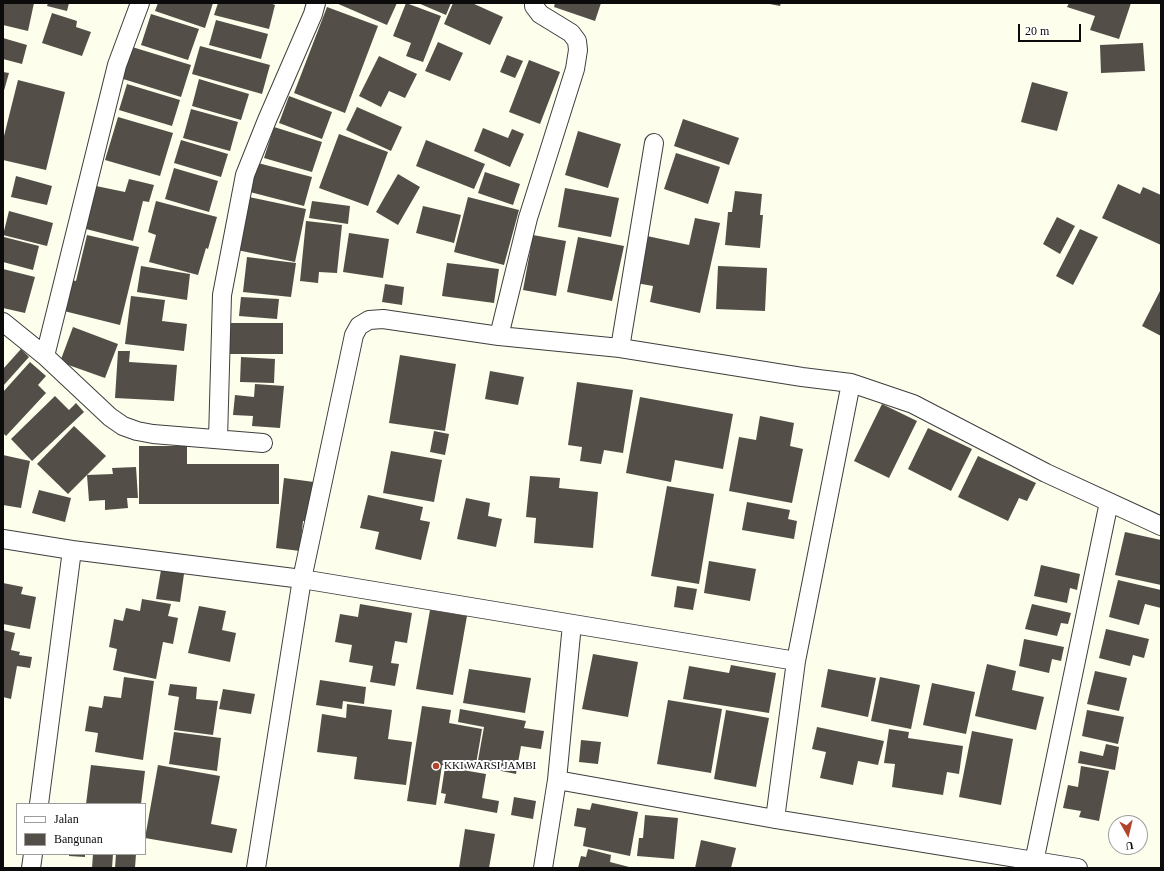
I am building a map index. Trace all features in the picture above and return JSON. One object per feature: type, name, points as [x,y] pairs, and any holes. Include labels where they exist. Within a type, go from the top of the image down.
[{"type":"street","points":[[45,356],[117,65],[140,3]]},
{"type":"street","points":[[218,439],[222,295],[245,175],[313,14],[316,3]]},
{"type":"street","points":[[500,336],[528,218],[575,69],[578,50],[577,41],[571,33],[540,14],[534,6],[534,3]]},
{"type":"street","points":[[620,348],[654,143]]},
{"type":"street","points":[[256,868],[302,579],[354,335],[359,326],[369,320],[383,319],[500,336],[620,348],[802,377],[851,383],[913,404],[1046,473],[1161,526]]},
{"type":"street","points":[[3,322],[45,356],[110,418],[123,426],[137,431],[153,434],[263,442]]},
{"type":"street","points":[[775,819],[796,661],[851,383]]},
{"type":"street","points":[[1034,862],[1109,502]]},
{"type":"street","points":[[3,539],[72,550],[302,579],[796,661]]},
{"type":"street","points":[[39,803],[72,550]]},
{"type":"street","points":[[543,868],[557,780],[572,624]]},
{"type":"street","points":[[557,780],[775,819],[1078,868]]},
{"type":"street","points":[[31,868],[33,855]]},
{"type":"building","points":[[3,3],[34,3],[28,31],[3,25]]},
{"type":"building","points":[[48,3],[69,3],[67,11],[47,6]]},
{"type":"building","points":[[158,3],[213,3],[205,28],[155,11]]},
{"type":"building","points":[[218,3],[270,3],[275,5],[269,29],[214,15]]},
{"type":"building","points":[[336,3],[397,3],[387,25]]},
{"type":"building","points":[[406,3],[441,16],[423,62],[406,56],[411,43],[393,36]]},
{"type":"building","points":[[418,3],[451,3],[446,15]]},
{"type":"building","points":[[453,3],[472,3],[503,17],[490,45],[444,24]]},
{"type":"building","points":[[555,3],[601,3],[595,21],[554,7]]},
{"type":"building","points":[[765,3],[781,3],[780,6]]},
{"type":"building","points":[[1069,3],[1131,3],[1119,39],[1090,30],[1095,16],[1067,7]]},
{"type":"building","points":[[327,7],[378,26],[345,113],[294,93]]},
{"type":"building","points":[[52,13],[77,21],[76,27],[91,32],[82,56],[42,43]]},
{"type":"building","points":[[151,14],[199,29],[188,60],[141,45]]},
{"type":"building","points":[[216,20],[268,34],[261,59],[209,45]]},
{"type":"building","points":[[3,38],[27,45],[22,64],[3,59]]},
{"type":"building","points":[[438,42],[463,53],[450,81],[425,71]]},
{"type":"building","points":[[1143,43],[1145,71],[1101,73],[1100,45]]},
{"type":"building","points":[[129,46],[191,65],[181,97],[120,78]]},
{"type":"building","points":[[200,46],[270,65],[262,94],[192,74]]},
{"type":"building","points":[[507,55],[523,61],[515,78],[500,72]]},
{"type":"building","points":[[379,56],[417,74],[405,98],[389,91],[381,107],[359,96]]},
{"type":"building","points":[[529,60],[560,72],[540,124],[509,112]]},
{"type":"building","points":[[3,72],[9,73],[3,94]]},
{"type":"building","points":[[199,79],[249,94],[241,120],[192,106]]},
{"type":"building","points":[[18,80],[65,92],[46,170],[3,160],[3,140]]},
{"type":"building","points":[[1032,82],[1068,92],[1057,131],[1021,122]]},
{"type":"building","points":[[127,84],[180,100],[172,126],[119,110]]},
{"type":"building","points":[[289,96],[332,112],[322,139],[279,123]]},
{"type":"building","points":[[357,107],[402,127],[391,151],[346,130]]},
{"type":"building","points":[[191,109],[238,122],[230,151],[183,138]]},
{"type":"building","points":[[118,117],[173,133],[160,176],[105,160]]},
{"type":"building","points":[[683,119],[739,138],[729,165],[674,146]]},
{"type":"building","points":[[274,127],[322,142],[312,172],[264,158]]},
{"type":"building","points":[[483,128],[508,138],[512,129],[524,134],[510,167],[474,151]]},
{"type":"building","points":[[578,131],[621,144],[608,188],[565,175]]},
{"type":"building","points":[[339,134],[388,152],[368,206],[319,188]]},
{"type":"building","points":[[181,140],[228,154],[221,177],[174,163]]},
{"type":"building","points":[[426,140],[485,164],[474,189],[416,166]]},
{"type":"building","points":[[676,153],[720,167],[708,204],[664,189]]},
{"type":"building","points":[[258,163],[312,177],[304,206],[250,192]]},
{"type":"building","points":[[174,168],[218,181],[209,212],[165,199]]},
{"type":"building","points":[[485,172],[520,184],[513,205],[478,193]]},
{"type":"building","points":[[398,174],[420,187],[398,225],[376,212]]},
{"type":"building","points":[[16,176],[52,186],[47,205],[11,197]]},
{"type":"building","points":[[129,179],[154,185],[149,202],[143,201],[133,241],[86,229],[96,186],[125,192]]},
{"type":"building","points":[[1118,184],[1140,194],[1143,187],[1161,195],[1161,245],[1102,218]]},
{"type":"building","points":[[565,188],[619,198],[611,237],[558,227]]},
{"type":"building","points":[[735,191],[762,194],[760,215],[763,215],[760,248],[725,245],[728,212],[732,212]]},
{"type":"building","points":[[249,197],[306,209],[295,262],[237,250]]},
{"type":"building","points":[[468,197],[519,210],[504,265],[454,252]]},
{"type":"building","points":[[156,201],[217,217],[208,249],[206,248],[198,275],[149,262],[156,235],[148,232]]},
{"type":"building","points":[[312,201],[350,206],[348,224],[309,218]]},
{"type":"building","points":[[423,206],[461,215],[454,243],[416,233]]},
{"type":"building","points":[[9,211],[53,223],[47,246],[3,235]]},
{"type":"building","points":[[1057,217],[1075,226],[1060,254],[1043,244]]},
{"type":"building","points":[[695,218],[720,223],[700,313],[650,302],[653,286],[636,283],[647,236],[689,245]]},
{"type":"building","points":[[306,221],[342,225],[337,273],[319,272],[318,283],[300,281]]},
{"type":"building","points":[[1080,229],[1098,237],[1073,285],[1056,276]]},
{"type":"building","points":[[349,233],[389,239],[383,278],[343,272]]},
{"type":"building","points":[[87,235],[139,247],[120,325],[60,310],[68,279],[76,281]]},
{"type":"building","points":[[533,235],[566,241],[556,296],[523,290]]},
{"type":"building","points":[[4,237],[39,246],[33,270],[3,262]]},
{"type":"building","points":[[578,237],[624,246],[612,301],[567,292]]},
{"type":"building","points":[[247,257],[296,263],[291,297],[243,292]]},
{"type":"building","points":[[447,263],[499,269],[494,303],[442,296]]},
{"type":"building","points":[[141,266],[190,274],[187,300],[137,292]]},
{"type":"building","points":[[718,266],[767,268],[765,311],[716,309]]},
{"type":"building","points":[[3,269],[35,277],[25,313],[3,308]]},
{"type":"building","points":[[385,284],[404,287],[402,305],[382,302]]},
{"type":"building","points":[[1161,289],[1161,336],[1142,326]]},
{"type":"building","points":[[131,296],[165,300],[162,321],[187,324],[184,351],[125,344]]},
{"type":"building","points":[[241,297],[279,299],[277,319],[239,316]]},
{"type":"building","points":[[226,323],[283,323],[283,354],[227,354]]},
{"type":"building","points":[[73,327],[118,344],[105,378],[60,362]]},
{"type":"building","points":[[21,349],[29,357],[3,386],[3,369]]},
{"type":"building","points":[[118,351],[130,351],[129,362],[177,365],[174,401],[115,398]]},
{"type":"building","points":[[400,355],[456,364],[445,431],[389,423]]},
{"type":"building","points":[[241,357],[275,359],[274,383],[240,382]]},
{"type":"building","points":[[30,362],[46,376],[38,385],[46,393],[6,436],[3,433],[3,392]]},
{"type":"building","points":[[490,371],[524,377],[518,405],[485,399]]},
{"type":"building","points":[[577,382],[633,390],[623,453],[604,450],[601,464],[580,461],[582,447],[568,445]]},
{"type":"building","points":[[255,384],[284,386],[280,428],[252,426],[253,416],[233,415],[235,395],[254,397]]},
{"type":"building","points":[[55,396],[69,410],[76,403],[84,412],[32,461],[11,439]]},
{"type":"building","points":[[640,397],[733,414],[723,469],[675,460],[671,482],[626,473]]},
{"type":"building","points":[[882,404],[917,421],[889,478],[854,461]]},
{"type":"building","points":[[760,416],[794,423],[790,446],[803,449],[792,503],[729,491],[739,437],[756,440]]},
{"type":"building","points":[[74,426],[106,456],[68,494],[37,464]]},
{"type":"building","points":[[928,428],[972,449],[951,491],[908,469]]},
{"type":"building","points":[[434,431],[449,434],[445,455],[430,452]]},
{"type":"building","points":[[139,446],[187,446],[187,464],[279,464],[279,504],[139,504]]},
{"type":"building","points":[[391,451],[442,460],[434,502],[383,493]]},
{"type":"building","points":[[3,455],[30,461],[21,508],[3,505]]},
{"type":"building","points":[[978,456],[1036,483],[1027,501],[1019,498],[1008,521],[958,497]]},
{"type":"building","points":[[136,467],[138,498],[127,498],[128,508],[105,510],[105,500],[89,501],[87,475],[113,474],[112,468]]},
{"type":"building","points":[[530,476],[560,478],[559,488],[598,492],[593,548],[534,543],[536,518],[526,517]]},
{"type":"building","points":[[284,478],[314,482],[309,521],[303,521],[300,551],[276,548]]},
{"type":"building","points":[[667,486],[714,494],[699,584],[651,576]]},
{"type":"building","points":[[39,490],[71,498],[65,522],[32,513]]},
{"type":"building","points":[[368,495],[423,507],[420,520],[430,522],[421,560],[375,549],[379,532],[360,528]]},
{"type":"building","points":[[466,498],[490,503],[488,516],[502,519],[496,547],[457,539]]},
{"type":"building","points":[[747,502],[790,510],[788,519],[797,521],[794,539],[742,530]]},
{"type":"building","points":[[1125,532],[1161,540],[1161,585],[1115,575]]},
{"type":"building","points":[[709,561],[756,569],[750,601],[704,593]]},
{"type":"building","points":[[1041,565],[1080,574],[1077,590],[1070,588],[1067,603],[1034,596]]},
{"type":"building","points":[[161,570],[184,574],[180,602],[156,599]]},
{"type":"building","points":[[1118,580],[1161,590],[1161,608],[1145,604],[1139,625],[1109,617]]},
{"type":"building","points":[[3,583],[23,587],[21,594],[36,597],[30,629],[3,624]]},
{"type":"building","points":[[677,586],[697,589],[693,610],[674,607]]},
{"type":"building","points":[[142,599],[171,604],[168,616],[178,618],[173,644],[163,642],[156,679],[113,670],[117,649],[109,647],[114,619],[123,621],[126,608],[140,611]]},
{"type":"building","points":[[360,604],[412,613],[407,643],[395,641],[391,663],[399,664],[395,686],[370,682],[373,666],[349,662],[352,645],[335,642],[340,614],[358,617]]},
{"type":"building","points":[[1032,604],[1071,613],[1068,624],[1061,623],[1057,636],[1025,629]]},
{"type":"building","points":[[199,606],[226,611],[222,630],[236,633],[230,662],[188,653]]},
{"type":"building","points":[[430,610],[467,616],[453,695],[416,689]]},
{"type":"building","points":[[1106,629],[1149,639],[1144,658],[1133,655],[1130,666],[1099,658]]},
{"type":"building","points":[[3,630],[15,633],[11,650],[20,652],[19,655],[32,657],[30,668],[17,666],[11,699],[3,697]]},
{"type":"building","points":[[1024,639],[1064,647],[1061,661],[1052,659],[1049,673],[1019,666]]},
{"type":"building","points":[[593,654],[638,662],[628,717],[582,709]]},
{"type":"building","points":[[987,664],[1016,671],[1012,690],[1044,697],[1036,730],[975,716]]},
{"type":"building","points":[[731,665],[776,673],[769,713],[683,699],[689,666],[729,673]]},
{"type":"building","points":[[469,669],[531,678],[525,713],[463,703]]},
{"type":"building","points":[[828,669],[876,678],[868,717],[821,707]]},
{"type":"building","points":[[1095,671],[1127,678],[1119,711],[1087,704]]},
{"type":"building","points":[[124,677],[154,681],[143,760],[95,752],[98,733],[85,731],[89,706],[102,708],[104,696],[121,698]]},
{"type":"building","points":[[880,677],[920,685],[911,729],[871,721]]},
{"type":"building","points":[[320,680],[366,687],[364,704],[343,701],[342,709],[316,705]]},
{"type":"building","points":[[932,683],[975,692],[966,734],[923,725]]},
{"type":"building","points":[[170,684],[197,687],[196,699],[218,701],[213,735],[174,730],[179,697],[168,695]]},
{"type":"building","points":[[223,689],[255,694],[251,714],[219,709]]},
{"type":"building","points":[[668,700],[722,709],[711,773],[657,764]]},
{"type":"building","points":[[347,704],[392,710],[388,739],[412,742],[406,785],[354,779],[357,757],[317,752],[322,714],[346,718]]},
{"type":"building","points":[[422,706],[451,710],[449,723],[482,729],[475,770],[442,765],[436,805],[407,801]]},
{"type":"building","points":[[460,709],[526,721],[524,728],[544,731],[541,749],[521,746],[516,774],[477,766],[484,727],[458,722]]},
{"type":"building","points":[[726,710],[769,718],[756,787],[714,779]]},
{"type":"building","points":[[1087,710],[1124,717],[1118,744],[1082,736]]},
{"type":"building","points":[[817,727],[884,741],[878,765],[858,761],[853,785],[820,778],[826,752],[812,749]]},
{"type":"building","points":[[889,729],[909,732],[908,738],[963,746],[959,774],[947,772],[943,795],[892,787],[895,764],[884,763]]},
{"type":"building","points":[[972,731],[1013,739],[1001,805],[959,797]]},
{"type":"building","points":[[174,732],[221,738],[217,771],[169,764]]},
{"type":"building","points":[[581,740],[601,742],[598,764],[579,762]]},
{"type":"building","points":[[1106,744],[1119,747],[1115,770],[1078,763],[1080,751],[1103,756]]},
{"type":"building","points":[[91,765],[145,771],[141,803],[86,803]]},
{"type":"building","points":[[158,765],[220,776],[211,824],[237,829],[232,853],[146,838]]},
{"type":"building","points":[[1081,766],[1109,771],[1099,821],[1079,817],[1081,811],[1063,808],[1068,785],[1078,787]]},
{"type":"building","points":[[445,767],[486,774],[482,798],[499,801],[497,813],[444,803],[446,794],[441,793]]},
{"type":"building","points":[[514,797],[536,801],[533,819],[511,815]]},
{"type":"building","points":[[592,803],[638,812],[630,856],[583,846],[586,828],[574,826],[577,808],[590,810]]},
{"type":"building","points":[[645,815],[678,818],[674,859],[637,856],[639,838],[643,838]]},
{"type":"building","points":[[465,829],[495,834],[489,868],[459,868]]},
{"type":"building","points":[[701,840],[736,848],[731,868],[695,868]]},
{"type":"building","points":[[588,849],[611,855],[610,862],[633,868],[578,868],[581,856],[586,857]]},
{"type":"building","points":[[85,855],[85,857],[69,856]]},
{"type":"building","points":[[93,855],[113,855],[112,868],[92,868]]},
{"type":"building","points":[[116,855],[136,855],[135,868],[115,868]]},
{"type":"place","name":"KKI WARSI JAMBI","points":[[436,766]]}]
